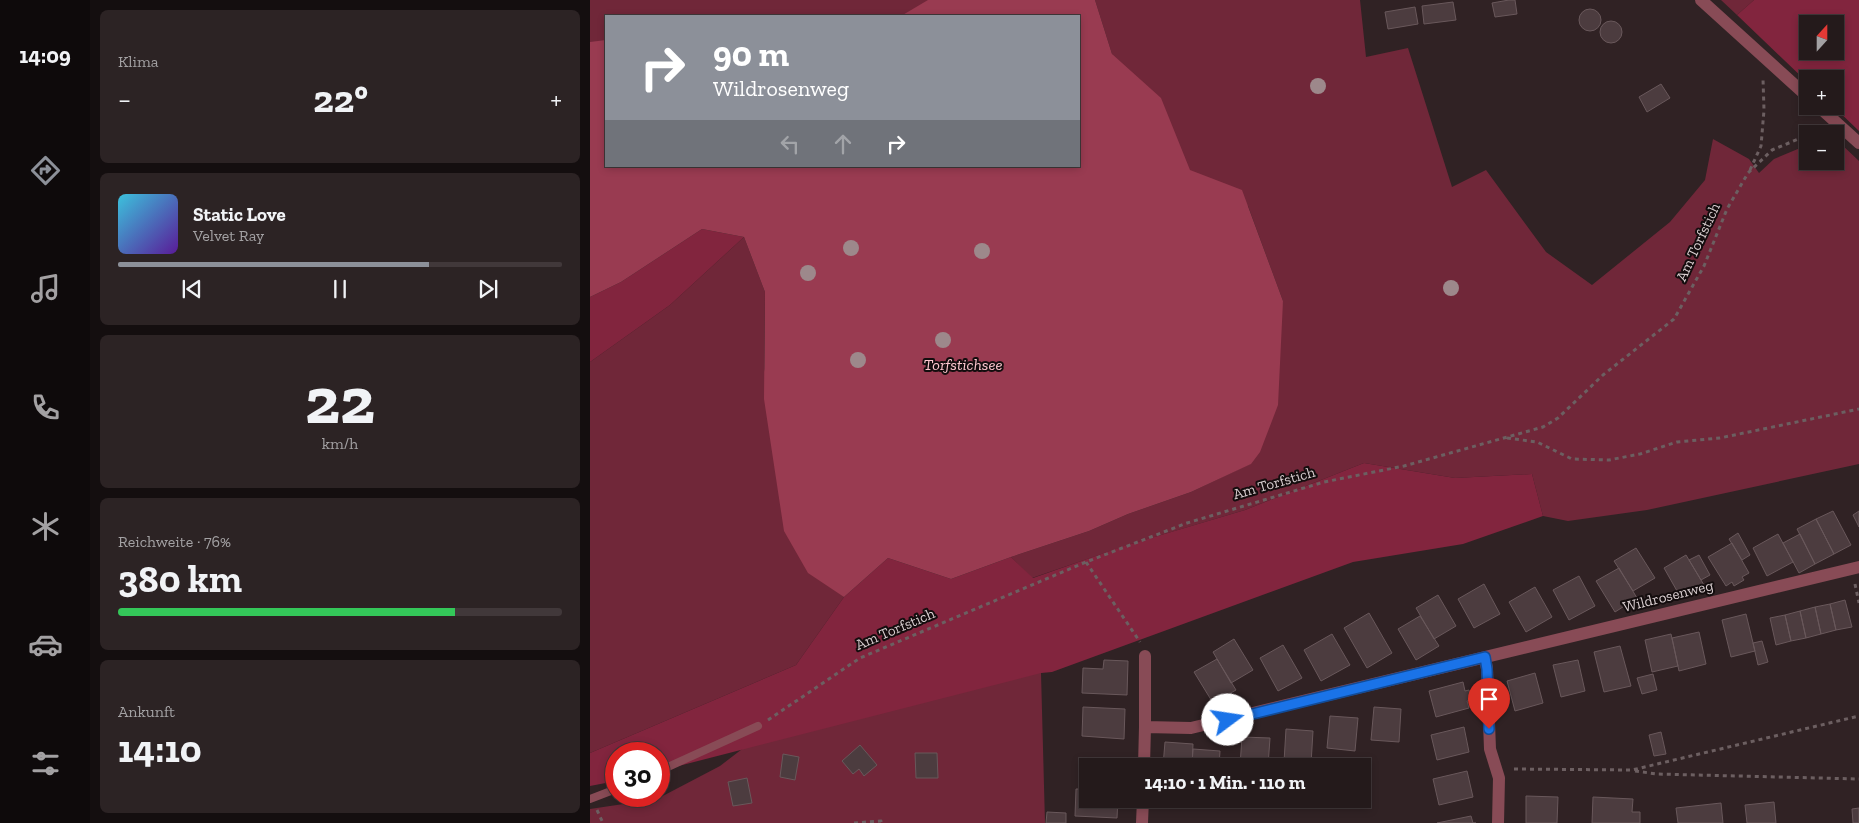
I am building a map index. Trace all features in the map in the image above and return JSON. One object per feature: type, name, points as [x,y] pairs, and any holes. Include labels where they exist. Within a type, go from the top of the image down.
[{"type":"street","points":[[1701,0],[1799,88]]},
{"type":"street","points":[[1828,115],[1859,143]]},
{"type":"street","name":"Wildrosenweg","points":[[1145,728],[1191,728],[1859,566]]},
{"type":"street","points":[[1144,758],[1145,656]]},
{"type":"street","points":[[1485,657],[1490,749],[1499,778],[1498,823]]},
{"type":"street","points":[[1142,823],[1143,808]]},
{"type":"lane","points":[[670,766],[758,726]]},
{"type":"lane","points":[[590,799],[605,793]]},
{"type":"path","points":[[1748,173],[1761,146],[1764,110],[1763,77]]},
{"type":"path","name":"Am Torfstich","points":[[758,726],[860,658],[1086,562],[1187,524],[1259,501],[1324,482],[1404,466],[1544,427],[1558,418],[1603,375],[1674,319],[1704,266],[1727,209],[1748,173],[1772,150],[1799,140]]},
{"type":"path","points":[[1504,438],[1537,442],[1572,459],[1609,460],[1640,454],[1678,442],[1720,438],[1859,408]]},
{"type":"path","points":[[1086,562],[1140,642],[1145,656]]},
{"type":"path","points":[[1632,770],[1859,716]]},
{"type":"path","points":[[1497,769],[1632,770],[1656,774],[1859,779]]},
{"type":"path","points":[[854,823],[881,821],[881,823]]},
{"type":"shaded area","points":[[590,0],[952,0],[949,15],[605,15],[605,93],[590,87]]},
{"type":"shaded area","points":[[1095,0],[1360,0],[1366,57],[1408,48],[1452,187],[1486,170],[1546,252],[1592,285],[1670,222],[1705,180],[1713,139],[1749,159],[1759,173],[1774,159],[1799,149],[1799,170],[1844,170],[1844,147],[1859,161],[1859,464],[1647,510],[1568,521],[1543,516],[1532,474],[1455,478],[1364,463],[1245,510],[1128,545],[1032,578],[1011,557],[1089,531],[1128,514],[1191,492],[1250,464],[1283,301],[1248,206],[1162,173],[1112,54]]},
{"type":"shaded area","points":[[1721,0],[1754,0],[1737,15]]},
{"type":"shaded area","points":[[1754,0],[1859,0],[1859,131],[1842,115],[1844,115],[1844,70],[1799,70],[1799,74],[1737,15]]},
{"type":"shaded area","points":[[702,229],[744,237],[670,305],[590,362],[590,297],[621,282]]},
{"type":"shaded area","points":[[744,237],[765,292],[764,369],[844,597],[796,665],[616,742],[605,742],[605,747],[590,753],[590,362],[670,305]]},
{"type":"shaded area","points":[[1364,463],[1455,478],[1532,474],[1543,516],[1463,544],[1353,562],[1052,672],[1041,673],[670,768],[670,742],[616,742],[796,665],[844,597],[888,558],[951,579],[1011,557],[1033,578],[1124,546],[1245,510]]},
{"type":"shaded area","points":[[1062,662],[1041,673],[1045,823],[590,823],[590,809],[605,807],[670,807],[670,792],[720,766],[776,723]]},
{"type":"shaded area","points":[[605,747],[605,783],[590,786],[590,753]]},
{"type":"water","name":"Torfstichsee","points":[[928,0],[1095,0],[1112,54],[1161,98],[1190,170],[1242,190],[1283,301],[1278,405],[1260,452],[1251,464],[1191,492],[1128,514],[1089,531],[951,579],[888,558],[844,597],[808,573],[784,531],[764,399],[765,292],[744,237],[702,229],[621,282],[590,297],[590,42],[605,40],[605,167],[1080,167],[1080,15],[903,15]]},
{"type":"building","points":[[1515,0],[1517,14],[1495,17],[1492,3]]},
{"type":"building","points":[[1453,2],[1456,20],[1424,24],[1422,6]]},
{"type":"building","points":[[1415,7],[1418,24],[1388,29],[1385,12]]},
{"type":"building","points":[[1590,9],[1598,12],[1601,20],[1598,28],[1590,31],[1582,28],[1579,20],[1582,12]]},
{"type":"building","points":[[1611,21],[1619,24],[1622,32],[1619,40],[1611,43],[1603,40],[1600,32],[1603,24]]},
{"type":"building","points":[[1661,84],[1670,98],[1647,112],[1639,97]]},
{"type":"building","points":[[1833,511],[1851,545],[1834,554],[1816,519]]},
{"type":"building","points":[[1859,511],[1859,527],[1853,515]]},
{"type":"building","points":[[1816,519],[1834,554],[1815,564],[1797,529]]},
{"type":"building","points":[[1738,533],[1750,555],[1742,560],[1729,539]]},
{"type":"building","points":[[1778,534],[1793,562],[1767,576],[1753,548]]},
{"type":"building","points":[[1800,534],[1815,564],[1799,573],[1783,543]]},
{"type":"building","points":[[1732,543],[1749,573],[1742,577],[1744,580],[1734,586],[1732,582],[1726,586],[1708,557]]},
{"type":"building","points":[[1636,548],[1655,578],[1633,591],[1614,561]]},
{"type":"building","points":[[1686,555],[1704,585],[1681,598],[1664,568]]},
{"type":"building","points":[[1699,555],[1710,575],[1701,580],[1689,560]]},
{"type":"building","points":[[1619,568],[1637,598],[1615,612],[1596,581]]},
{"type":"building","points":[[1579,576],[1595,606],[1569,620],[1553,590]]},
{"type":"building","points":[[1484,584],[1500,614],[1474,628],[1458,599]]},
{"type":"building","points":[[1535,587],[1552,617],[1526,632],[1509,602]]},
{"type":"building","points":[[1438,595],[1456,626],[1434,639],[1416,608]]},
{"type":"building","points":[[1845,600],[1852,627],[1836,630],[1830,604]]},
{"type":"building","points":[[1830,604],[1836,630],[1821,634],[1815,607]]},
{"type":"building","points":[[1815,607],[1821,634],[1806,638],[1800,611]]},
{"type":"building","points":[[1800,611],[1806,638],[1791,641],[1785,615]]},
{"type":"building","points":[[1369,613],[1392,653],[1367,668],[1344,628]]},
{"type":"building","points":[[1746,614],[1755,651],[1731,657],[1722,620]]},
{"type":"building","points":[[1785,615],[1791,641],[1776,645],[1770,618]]},
{"type":"building","points":[[1420,616],[1439,646],[1416,660],[1398,629]]},
{"type":"building","points":[[1699,632],[1706,664],[1679,671],[1672,638]]},
{"type":"building","points":[[1332,634],[1350,665],[1321,681],[1304,650]]},
{"type":"building","points":[[1671,634],[1678,666],[1652,672],[1645,640]]},
{"type":"building","points":[[1234,639],[1253,670],[1231,683],[1213,652]]},
{"type":"building","points":[[1762,641],[1768,662],[1758,665],[1753,643]]},
{"type":"building","points":[[1283,645],[1302,678],[1278,691],[1260,658]]},
{"type":"building","points":[[1620,646],[1631,686],[1604,692],[1594,652]]},
{"type":"building","points":[[1217,659],[1236,690],[1213,703],[1194,672]]},
{"type":"building","points":[[1104,660],[1128,661],[1127,695],[1082,693],[1083,668],[1103,669]]},
{"type":"building","points":[[1578,660],[1585,691],[1561,697],[1553,665]]},
{"type":"building","points":[[1535,673],[1543,703],[1515,711],[1507,681]]},
{"type":"building","points":[[1653,674],[1657,690],[1642,694],[1637,678]]},
{"type":"building","points":[[1463,682],[1465,691],[1469,690],[1471,700],[1467,701],[1469,708],[1436,717],[1429,691]]},
{"type":"building","points":[[1083,707],[1125,709],[1124,739],[1082,736]]},
{"type":"building","points":[[1374,707],[1401,709],[1399,742],[1371,740]]},
{"type":"building","points":[[1330,716],[1358,718],[1355,751],[1327,748]]},
{"type":"building","points":[[1464,727],[1469,752],[1437,760],[1431,735]]},
{"type":"building","points":[[1286,729],[1313,731],[1311,758],[1284,758]]},
{"type":"building","points":[[1661,732],[1666,754],[1654,756],[1649,735]]},
{"type":"building","points":[[1242,737],[1270,738],[1269,758],[1241,758]]},
{"type":"building","points":[[1165,742],[1193,744],[1192,758],[1164,758]]},
{"type":"building","points":[[860,745],[877,765],[864,776],[859,769],[853,774],[842,761]]},
{"type":"building","points":[[1193,749],[1220,751],[1220,758],[1192,758]]},
{"type":"building","points":[[915,753],[937,753],[938,778],[916,778]]},
{"type":"building","points":[[783,754],[799,757],[795,780],[780,777]]},
{"type":"building","points":[[1467,771],[1473,797],[1439,805],[1433,779]]},
{"type":"building","points":[[747,778],[752,803],[733,806],[728,782]]},
{"type":"building","points":[[1076,789],[1079,789],[1079,808],[1118,808],[1117,818],[1075,816]]},
{"type":"building","points":[[1526,796],[1558,797],[1557,823],[1526,823]]},
{"type":"building","points":[[1593,797],[1633,799],[1632,812],[1640,812],[1640,823],[1592,823]]},
{"type":"building","points":[[1774,802],[1776,823],[1747,823],[1745,805]]},
{"type":"building","points":[[1721,803],[1723,823],[1678,823],[1676,808]]},
{"type":"building","points":[[1859,808],[1859,823],[1853,823],[1852,809]]},
{"type":"building","points":[[1047,812],[1066,813],[1066,823],[1046,823]]},
{"type":"building","points":[[1471,816],[1473,823],[1437,823]]},
{"type":"route","points":[[1228,720],[1485,657],[1489,729]]}]
